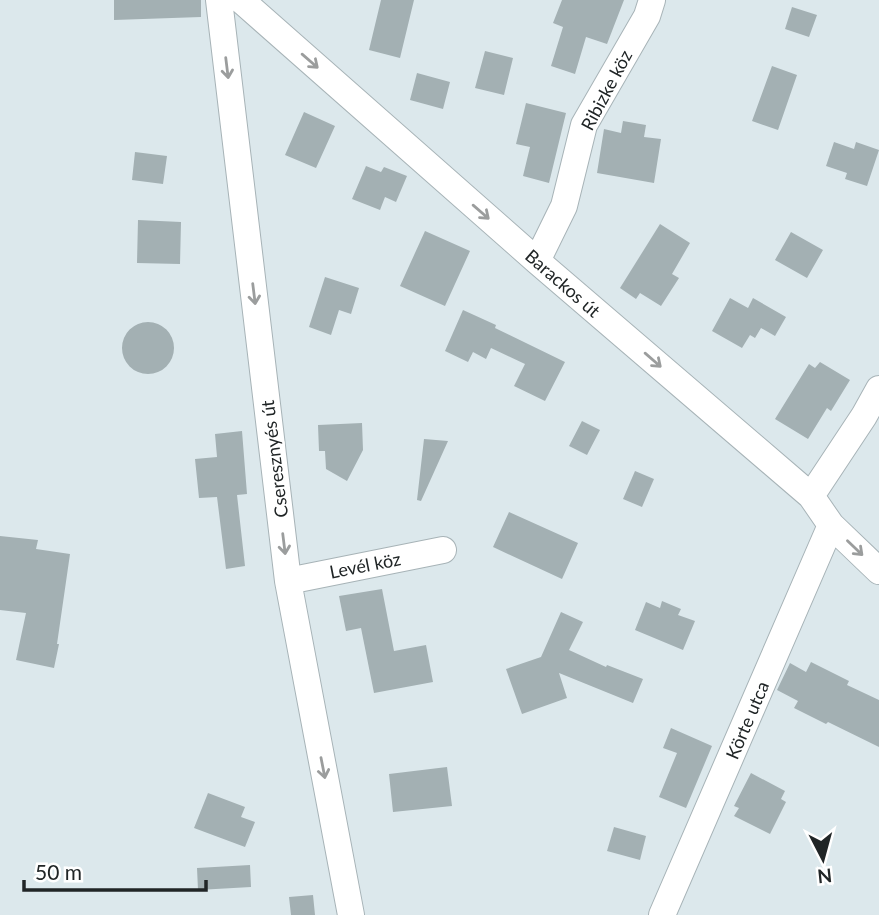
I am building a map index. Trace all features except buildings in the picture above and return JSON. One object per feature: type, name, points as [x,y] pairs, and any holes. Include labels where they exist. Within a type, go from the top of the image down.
[{"type":"street","name":"Cseresznyés út","points":[[219,0],[288,581],[351,915]]},
{"type":"street","name":"Barackos út","points":[[241,0],[537,261],[811,496],[831,525],[879,571]]},
{"type":"street","name":"Ribizke köz","points":[[537,261],[564,206],[584,125],[647,16],[652,0]]},
{"type":"street","points":[[811,496],[879,389]]},
{"type":"street","name":"Körte utca","points":[[663,915],[831,525]]},
{"type":"street","name":"Levél köz","points":[[288,581],[443,550]]}]
